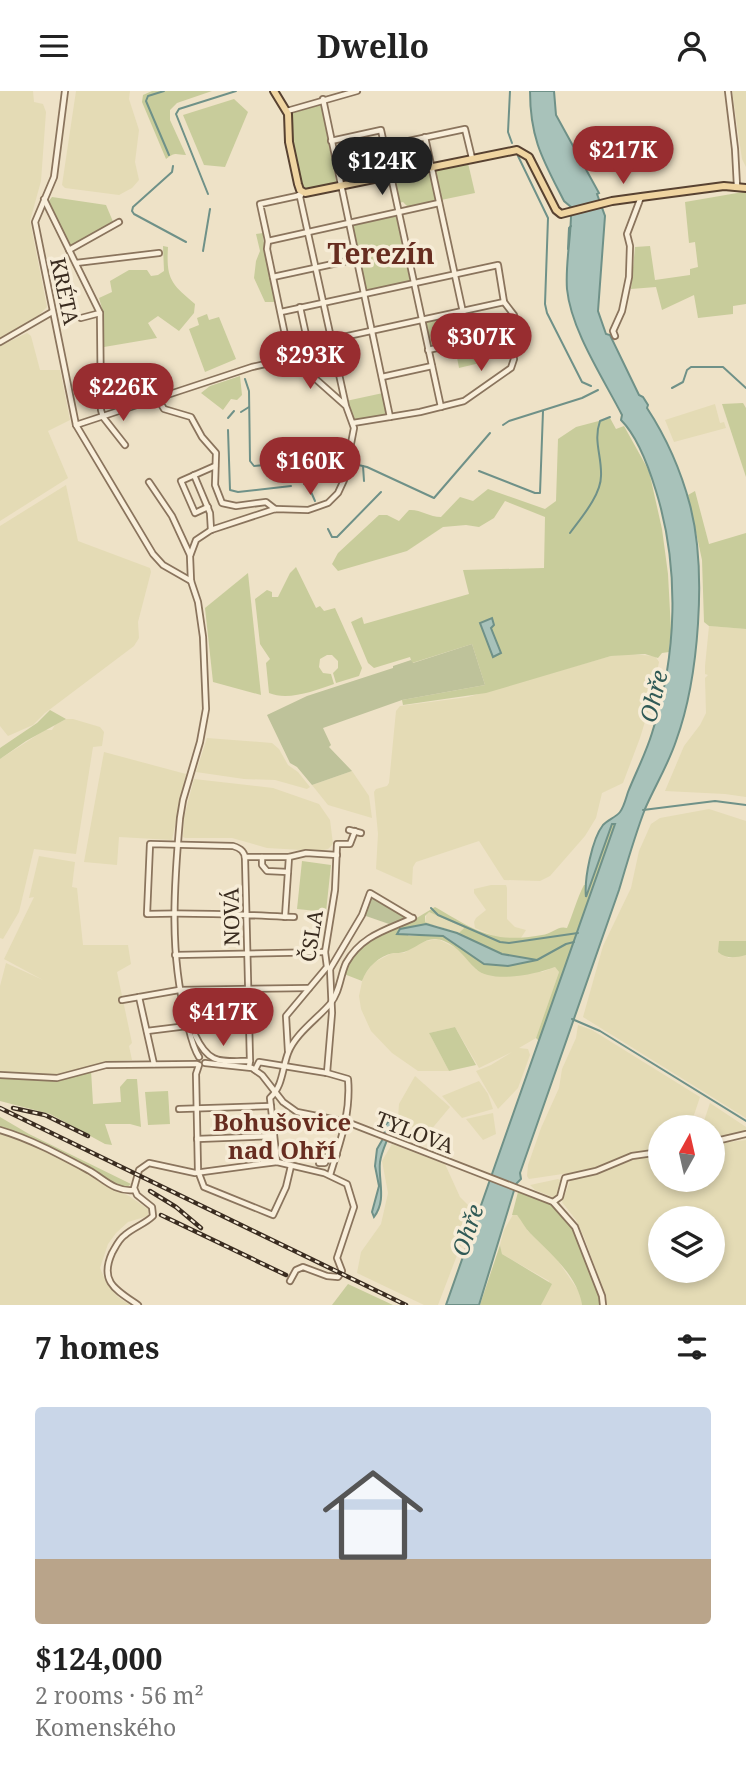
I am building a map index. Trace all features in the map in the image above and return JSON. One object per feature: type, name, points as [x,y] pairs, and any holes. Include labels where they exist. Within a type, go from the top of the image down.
[{"type":"main road","points":[[274,91],[286,111],[289,147],[298,188],[302,193],[511,150],[524,152],[529,156],[556,210],[565,214],[603,203],[641,197],[737,186],[746,188]]},
{"type":"street","points":[[44,198],[54,177],[65,91]]},
{"type":"street","points":[[286,111],[356,91]]},
{"type":"street","points":[[728,91],[737,186]]},
{"type":"street","points":[[323,99],[390,417]]},
{"type":"street","points":[[385,146],[465,129],[472,158]]},
{"type":"street","points":[[331,141],[381,130],[441,407]]},
{"type":"street","points":[[425,137],[469,340]]},
{"type":"street","points":[[302,193],[260,204],[268,241],[267,249],[292,358],[346,406]]},
{"type":"street","points":[[291,1166],[286,1188],[274,1214],[206,1189],[198,1171],[196,1060],[199,1057],[179,990],[175,955],[178,837],[183,800],[206,709],[205,655],[198,602],[191,581],[190,556],[195,540],[211,530],[275,509],[308,510],[321,506],[334,498],[345,476],[353,423],[346,406],[315,268],[300,197],[302,193]]},
{"type":"street","points":[[615,336],[613,331],[622,311],[629,278],[630,246],[627,234],[641,197]]},
{"type":"street","name":"KRÉTA","points":[[44,198],[100,313],[103,417]]},
{"type":"street","name":"KRÉTA","points":[[44,198],[35,222],[76,425],[153,554],[163,565],[191,581]]},
{"type":"street","points":[[268,241],[439,203]]},
{"type":"street","points":[[69,250],[119,222]]},
{"type":"street","points":[[76,263],[159,253]]},
{"type":"street","points":[[273,277],[356,259]]},
{"type":"street","points":[[281,312],[498,265],[504,302],[514,314],[508,332],[514,359],[511,368],[464,401],[353,423]]},
{"type":"street","points":[[288,349],[504,302]]},
{"type":"street","points":[[300,307],[308,344]]},
{"type":"street","points":[[0,342],[52,312]]},
{"type":"street","points":[[81,318],[100,313]]},
{"type":"street","points":[[428,350],[508,332]]},
{"type":"street","points":[[76,425],[258,366],[292,358]]},
{"type":"street","points":[[382,377],[432,366]]},
{"type":"street","points":[[158,399],[164,409],[185,414],[195,420],[199,433],[216,453],[216,491],[222,503],[236,506],[266,502],[275,509]]},
{"type":"street","points":[[103,417],[125,445]]},
{"type":"street","points":[[208,507],[195,513],[181,481],[215,466]]},
{"type":"street","points":[[194,475],[208,507],[211,530]]},
{"type":"street","points":[[149,482],[172,516],[190,556]]},
{"type":"street","points":[[294,917],[147,914],[150,844],[233,846],[239,847],[245,857],[289,857],[306,853],[337,855],[337,844],[350,844],[355,831]]},
{"type":"street","name":"ČSLA","points":[[271,1106],[270,1098],[275,1093],[286,1065],[286,1016],[328,968],[325,952],[335,890],[337,855]]},
{"type":"street","name":"NOVÁ","points":[[245,857],[249,1064]]},
{"type":"street","points":[[262,857],[264,870],[288,872]]},
{"type":"street","name":"ČSLA","points":[[285,917],[289,857]]},
{"type":"street","points":[[288,1052],[332,1001],[346,964],[353,954],[371,936],[413,918],[370,893],[362,915],[328,968],[332,1001],[327,1073]]},
{"type":"street","points":[[175,955],[325,952]]},
{"type":"street","points":[[122,1000],[179,990],[310,988]]},
{"type":"street","points":[[139,997],[154,1065]]},
{"type":"street","points":[[146,1031],[188,1026]]},
{"type":"street","points":[[195,1035],[204,1052],[215,1060],[249,1064],[275,1093]]},
{"type":"street","points":[[199,1057],[204,1057],[205,1063]]},
{"type":"street","points":[[255,1070],[259,1062],[286,1065],[348,1079],[347,1122],[330,1175]]},
{"type":"street","points":[[0,1075],[57,1078],[106,1065],[249,1064]]},
{"type":"street","name":"TYLOVA","points":[[275,1093],[297,1112],[347,1122],[524,1190],[560,1207]]},
{"type":"street","points":[[179,1109],[271,1106],[277,1159]]},
{"type":"street","points":[[0,1130],[88,1170],[115,1187],[134,1190],[152,1207],[153,1214],[119,1240],[107,1272],[110,1282],[117,1290],[138,1305]]},
{"type":"street","points":[[725,1139],[746,1134]]},
{"type":"street","points":[[198,1139],[274,1136]]},
{"type":"street","points":[[329,1152],[337,1154]]},
{"type":"street","points":[[603,1305],[576,1227],[560,1207],[565,1178],[596,1171],[632,1156],[648,1154]]},
{"type":"street","points":[[134,1190],[136,1176],[146,1164],[192,1173],[277,1159],[291,1166],[330,1175],[347,1184],[354,1202],[337,1258],[342,1271],[338,1277],[327,1276],[303,1267],[296,1270],[289,1281]]},
{"type":"street","points":[[553,1202],[560,1198]]},
{"type":"shaded area","points":[[0,91],[33,91],[34,102],[43,104],[46,112],[41,181],[30,221],[47,307],[39,315],[0,338]]},
{"type":"shaded area","points":[[76,91],[130,91],[129,99],[139,130],[135,162],[139,180],[132,188],[119,195],[65,188],[62,185]]},
{"type":"shaded area","points":[[732,91],[746,91],[746,167],[742,159]]},
{"type":"shaded area","points":[[27,333],[31,336],[40,370],[60,370],[70,420],[48,431],[68,478],[0,521],[0,346]]},
{"type":"shaded area","points":[[715,404],[720,423],[724,422],[726,428],[674,442],[665,420]]},
{"type":"shaded area","points":[[66,485],[78,541],[150,568],[138,622],[139,638],[134,646],[33,725],[8,736],[0,726],[0,526]]},
{"type":"shaded area","points":[[709,626],[746,629],[746,797],[665,791],[684,746],[706,713],[705,678],[708,675],[705,674],[705,666]]},
{"type":"shaded area","points":[[611,656],[655,656],[659,662],[640,738],[623,783],[602,793],[596,818],[585,836],[550,876],[540,881],[504,880],[479,841],[416,862],[412,885],[376,869],[378,834],[374,792],[389,783],[396,711],[400,706],[468,697]]},
{"type":"shaded area","points":[[66,719],[100,727],[104,732],[102,746],[93,747],[76,854],[34,849],[19,912],[3,939],[0,938],[0,759],[45,730],[52,730]]},
{"type":"shaded area","points":[[207,738],[272,743],[279,749],[288,765],[298,772],[310,787],[307,789],[275,780],[244,779],[196,772]]},
{"type":"shaded area","points":[[104,752],[186,774],[172,840],[119,837],[117,865],[84,862]]},
{"type":"shaded area","points":[[352,771],[369,796],[372,818],[328,805],[312,785]]},
{"type":"shaded area","points":[[194,779],[273,788],[319,804],[330,820],[333,844],[328,849],[319,851],[267,848],[232,838],[185,838],[184,817]]},
{"type":"shaded area","points":[[709,809],[746,821],[746,941],[719,941],[728,958],[746,955],[746,1118],[583,1017],[603,946],[631,888],[639,851],[651,824],[660,818]]},
{"type":"shaded area","points":[[39,856],[75,862],[72,887],[77,888],[83,945],[128,945],[131,964],[117,972],[132,1043],[129,1046],[132,1060],[104,1062],[56,1076],[42,1077],[0,1071],[0,986],[6,963],[43,980],[4,959],[34,897],[29,898]]},
{"type":"shaded area","points":[[506,885],[507,919],[515,927],[526,930],[521,938],[499,938],[475,928],[476,918],[486,910],[474,889]]},
{"type":"shaded area","points":[[427,912],[464,927],[460,933],[425,922]]},
{"type":"shaded area","points":[[438,939],[458,949],[477,970],[542,972],[555,967],[559,972],[536,1038],[519,1048],[528,1049],[530,1055],[518,1088],[498,1109],[476,1071],[512,1052],[479,1068],[455,1027],[429,1033],[449,1071],[418,1071],[392,1053],[371,1031],[361,1009],[359,996],[363,977],[373,963],[392,953],[404,953],[421,942]]},
{"type":"shaded area","points":[[578,1025],[592,1030],[700,1097],[694,1115],[648,1115],[648,1151],[635,1153],[596,1169],[529,1179],[528,1165],[559,1088],[562,1069],[576,1038]]},
{"type":"shaded area","points":[[415,1076],[450,1107],[430,1131],[419,1131],[398,1118],[399,1104]]},
{"type":"shaded area","points":[[479,1081],[488,1094],[493,1109],[462,1118],[442,1096]]},
{"type":"shaded area","points":[[710,1103],[746,1127],[746,1133],[725,1137],[725,1115],[706,1115]]},
{"type":"shaded area","points":[[493,1113],[496,1134],[483,1140],[466,1119]]},
{"type":"shaded area","points":[[0,1133],[15,1136],[85,1171],[148,1209],[148,1216],[128,1222],[116,1233],[108,1244],[100,1268],[107,1284],[118,1297],[130,1305],[0,1305]]},
{"type":"shaded area","points":[[746,1140],[746,1305],[606,1305],[584,1237],[576,1220],[562,1202],[571,1179],[648,1156],[648,1192],[725,1192],[725,1142]]},
{"type":"shaded area","points":[[392,1144],[445,1164],[460,1197],[470,1207],[464,1237],[438,1305],[424,1305],[357,1273],[361,1252],[381,1224],[388,1193],[382,1161]]},
{"type":"shaded area","points":[[558,1179],[562,1181],[559,1195],[555,1198],[535,1190],[530,1185]]},
{"type":"shaded area","points":[[514,1213],[528,1231],[554,1255],[580,1293],[582,1305],[541,1305],[549,1281],[502,1254],[500,1245],[504,1230]]},
{"type":"green space","points":[[152,91],[212,91],[177,103],[170,110],[170,120],[186,155],[174,154],[166,159],[142,102],[143,95]]},
{"type":"green space","points":[[234,99],[248,112],[225,167],[204,165],[183,115]]},
{"type":"green space","points":[[316,104],[321,105],[337,186],[306,190],[302,188],[291,142],[291,113]]},
{"type":"green space","points":[[468,163],[475,193],[441,200],[435,170]]},
{"type":"green space","points":[[430,171],[436,201],[408,207],[403,202],[399,203],[394,179]]},
{"type":"green space","points":[[746,193],[746,304],[733,306],[733,314],[698,318],[694,295],[662,310],[656,287],[631,289],[635,247],[650,246],[655,280],[690,275],[690,269],[698,267],[695,242],[689,243],[685,202]]},
{"type":"green space","points":[[52,197],[106,205],[114,224],[70,248],[48,202]]},
{"type":"green space","points":[[396,216],[410,281],[366,290],[352,226]]},
{"type":"green space","points":[[263,233],[277,302],[265,302],[254,278],[260,251],[256,234]]},
{"type":"green space","points":[[163,246],[168,247],[169,274],[175,286],[195,304],[194,313],[179,331],[158,316],[148,323],[157,338],[104,347],[104,315],[99,298],[112,292],[110,281],[129,270],[147,270],[151,276],[164,271]]},
{"type":"green space","points":[[207,314],[209,320],[219,317],[236,359],[205,372],[189,329],[199,325],[197,318]]},
{"type":"green space","points":[[461,314],[466,338],[431,345],[426,322]]},
{"type":"green space","points":[[485,346],[488,361],[459,368],[456,352]]},
{"type":"green space","points":[[240,376],[242,395],[237,400],[231,399],[223,410],[201,393],[210,386]]},
{"type":"green space","points":[[383,393],[387,412],[385,416],[357,421],[353,419],[346,401]]},
{"type":"green space","points":[[743,403],[746,408],[746,477],[722,404]]},
{"type":"green space","points":[[610,418],[616,429],[624,426],[649,471],[662,529],[668,574],[671,630],[669,652],[662,653],[658,658],[645,654],[611,656],[486,693],[403,705],[402,700],[485,685],[472,644],[412,663],[410,657],[374,668],[368,663],[351,622],[362,617],[364,624],[469,594],[463,570],[544,568],[545,517],[505,501],[494,518],[479,527],[443,527],[407,551],[338,571],[332,564],[338,553],[379,515],[387,515],[399,521],[409,510],[413,510],[441,517],[460,497],[473,501],[488,489],[545,509],[556,501],[558,439],[576,427]]},
{"type":"green space","points":[[695,491],[709,544],[746,533],[746,629],[709,626],[704,622],[702,560],[688,495]]},
{"type":"green space","points":[[296,567],[316,608],[320,606],[324,611],[335,608],[362,668],[359,676],[336,683],[333,673],[338,668],[338,661],[332,655],[327,655],[320,659],[319,667],[323,673],[331,674],[334,684],[284,696],[269,693],[266,663],[270,659],[260,644],[255,599],[267,590],[272,592],[272,597],[278,597]]},
{"type":"green space","points":[[248,573],[261,695],[213,682],[205,608]]},
{"type":"green space","points":[[472,644],[485,685],[402,700],[323,728],[331,745],[329,747],[352,771],[312,785],[297,767],[290,763],[267,715],[307,696],[393,666],[411,660],[413,663]]},
{"type":"green space","points":[[50,710],[66,719],[0,759],[0,748],[37,723]]},
{"type":"green space","points":[[615,823],[539,1041],[536,1038],[559,972],[555,967],[526,975],[503,977],[483,974],[458,950],[433,939],[404,952],[378,959],[362,981],[344,974],[347,964],[372,937],[393,926],[410,922],[435,907],[474,929],[497,936],[525,937],[567,928],[584,885],[586,895],[612,824]],"holes":[[[429,912],[464,928],[459,933],[454,931],[505,955],[535,959],[508,966],[484,964],[443,936],[408,936],[414,926],[438,926],[425,922],[425,916]]]},
{"type":"green space","points":[[302,861],[331,865],[326,912],[297,909]]},
{"type":"green space","points":[[370,895],[407,917],[389,924],[363,915]]},
{"type":"green space","points":[[719,941],[746,941],[746,955],[724,956],[718,952]]},
{"type":"green space","points":[[455,1027],[476,1065],[449,1071],[429,1033]]},
{"type":"green space","points":[[91,1070],[93,1104],[121,1102],[120,1087],[127,1079],[137,1079],[141,1127],[105,1124],[112,1145],[105,1144],[50,1114],[0,1101],[0,1077],[55,1080]]},
{"type":"green space","points":[[168,1091],[170,1124],[148,1125],[145,1092]]},
{"type":"green space","points":[[0,1117],[131,1184],[126,1188],[116,1185],[70,1157],[0,1127]]},
{"type":"green space","points":[[518,1192],[552,1205],[575,1230],[599,1295],[600,1305],[582,1305],[575,1284],[562,1266],[528,1231],[517,1215],[512,1215]]},
{"type":"green space","points":[[500,1245],[502,1254],[552,1284],[541,1305],[480,1305]]},
{"type":"green space","points":[[348,1284],[393,1305],[332,1305]]},
{"type":"water","points":[[530,91],[554,91],[556,115],[599,193],[597,194],[605,216],[598,311],[606,334],[610,335],[639,395],[648,405],[647,408],[667,442],[686,492],[698,560],[698,624],[690,687],[676,741],[638,829],[520,1173],[521,1179],[516,1184],[479,1305],[446,1305],[615,824],[612,824],[586,897],[588,870],[595,840],[603,825],[621,810],[650,740],[667,674],[671,643],[672,581],[664,520],[642,453],[621,420],[622,415],[581,337],[570,305],[567,279],[571,207],[564,201],[539,149],[532,123]]},
{"type":"water","points":[[492,618],[494,625],[491,628],[501,653],[493,657],[480,623]]},
{"type":"water","points":[[426,924],[457,933],[502,954],[537,960],[508,966],[484,964],[443,936],[397,934],[400,929]]},
{"type":"water","points":[[389,1121],[392,1124],[391,1129],[380,1162],[380,1204],[374,1217],[372,1212],[379,1186],[375,1166],[377,1149],[384,1137],[385,1125]]},
{"type":"waterway","points":[[164,91],[148,96],[146,101],[169,155]]},
{"type":"waterway","points":[[208,194],[176,114],[179,109],[236,91]]},
{"type":"waterway","points":[[510,91],[508,132],[512,143]]},
{"type":"waterway","points":[[518,156],[548,218],[547,313],[582,382],[591,386]]},
{"type":"waterway","points":[[173,166],[172,172],[133,207],[132,211],[186,242]]},
{"type":"waterway","points":[[203,251],[210,209]]},
{"type":"waterway","points":[[568,249],[571,226]]},
{"type":"waterway","points":[[672,388],[683,382],[687,370],[691,367],[723,367],[746,388]]},
{"type":"waterway","points":[[245,379],[249,391],[250,461],[254,466],[327,459],[340,462]]},
{"type":"waterway","points":[[503,425],[598,390]]},
{"type":"waterway","points":[[241,412],[249,407]]},
{"type":"waterway","points":[[228,418],[234,411]]},
{"type":"waterway","points":[[479,471],[540,493],[543,411]]},
{"type":"waterway","points":[[570,533],[598,491],[601,476],[598,428],[600,421],[610,417]]},
{"type":"waterway","points":[[228,430],[230,490],[238,492],[291,486]]},
{"type":"waterway","points":[[354,464],[367,467],[434,498],[490,433]]},
{"type":"waterway","points":[[363,466],[364,481]]},
{"type":"waterway","points":[[304,484],[308,485],[315,501]]},
{"type":"waterway","points":[[328,529],[332,537],[337,537],[381,492]]},
{"type":"waterway","points":[[643,810],[715,801],[746,805]]},
{"type":"waterway","points":[[431,908],[438,915],[500,942],[578,933]]},
{"type":"waterway","points":[[537,960],[574,942]]},
{"type":"waterway","points":[[572,1019],[600,1031],[746,1121]]},
{"type":"railway","points":[[0,1108],[406,1305]]},
{"type":"railway","points":[[13,1108],[45,1115],[88,1136]]},
{"type":"railway","points":[[150,1191],[176,1207],[201,1228]]},
{"type":"railway","points":[[161,1215],[286,1275]]},
{"type":"district","name":"Terezín","points":[[381,253]]},
{"type":"district","name":"Bohušovice nad Ohří","points":[[282,1135]]},
{"type":"water label","name":"Ohře","points":[[653,696]]},
{"type":"water label","name":"Ohře","points":[[467,1230]]}]
